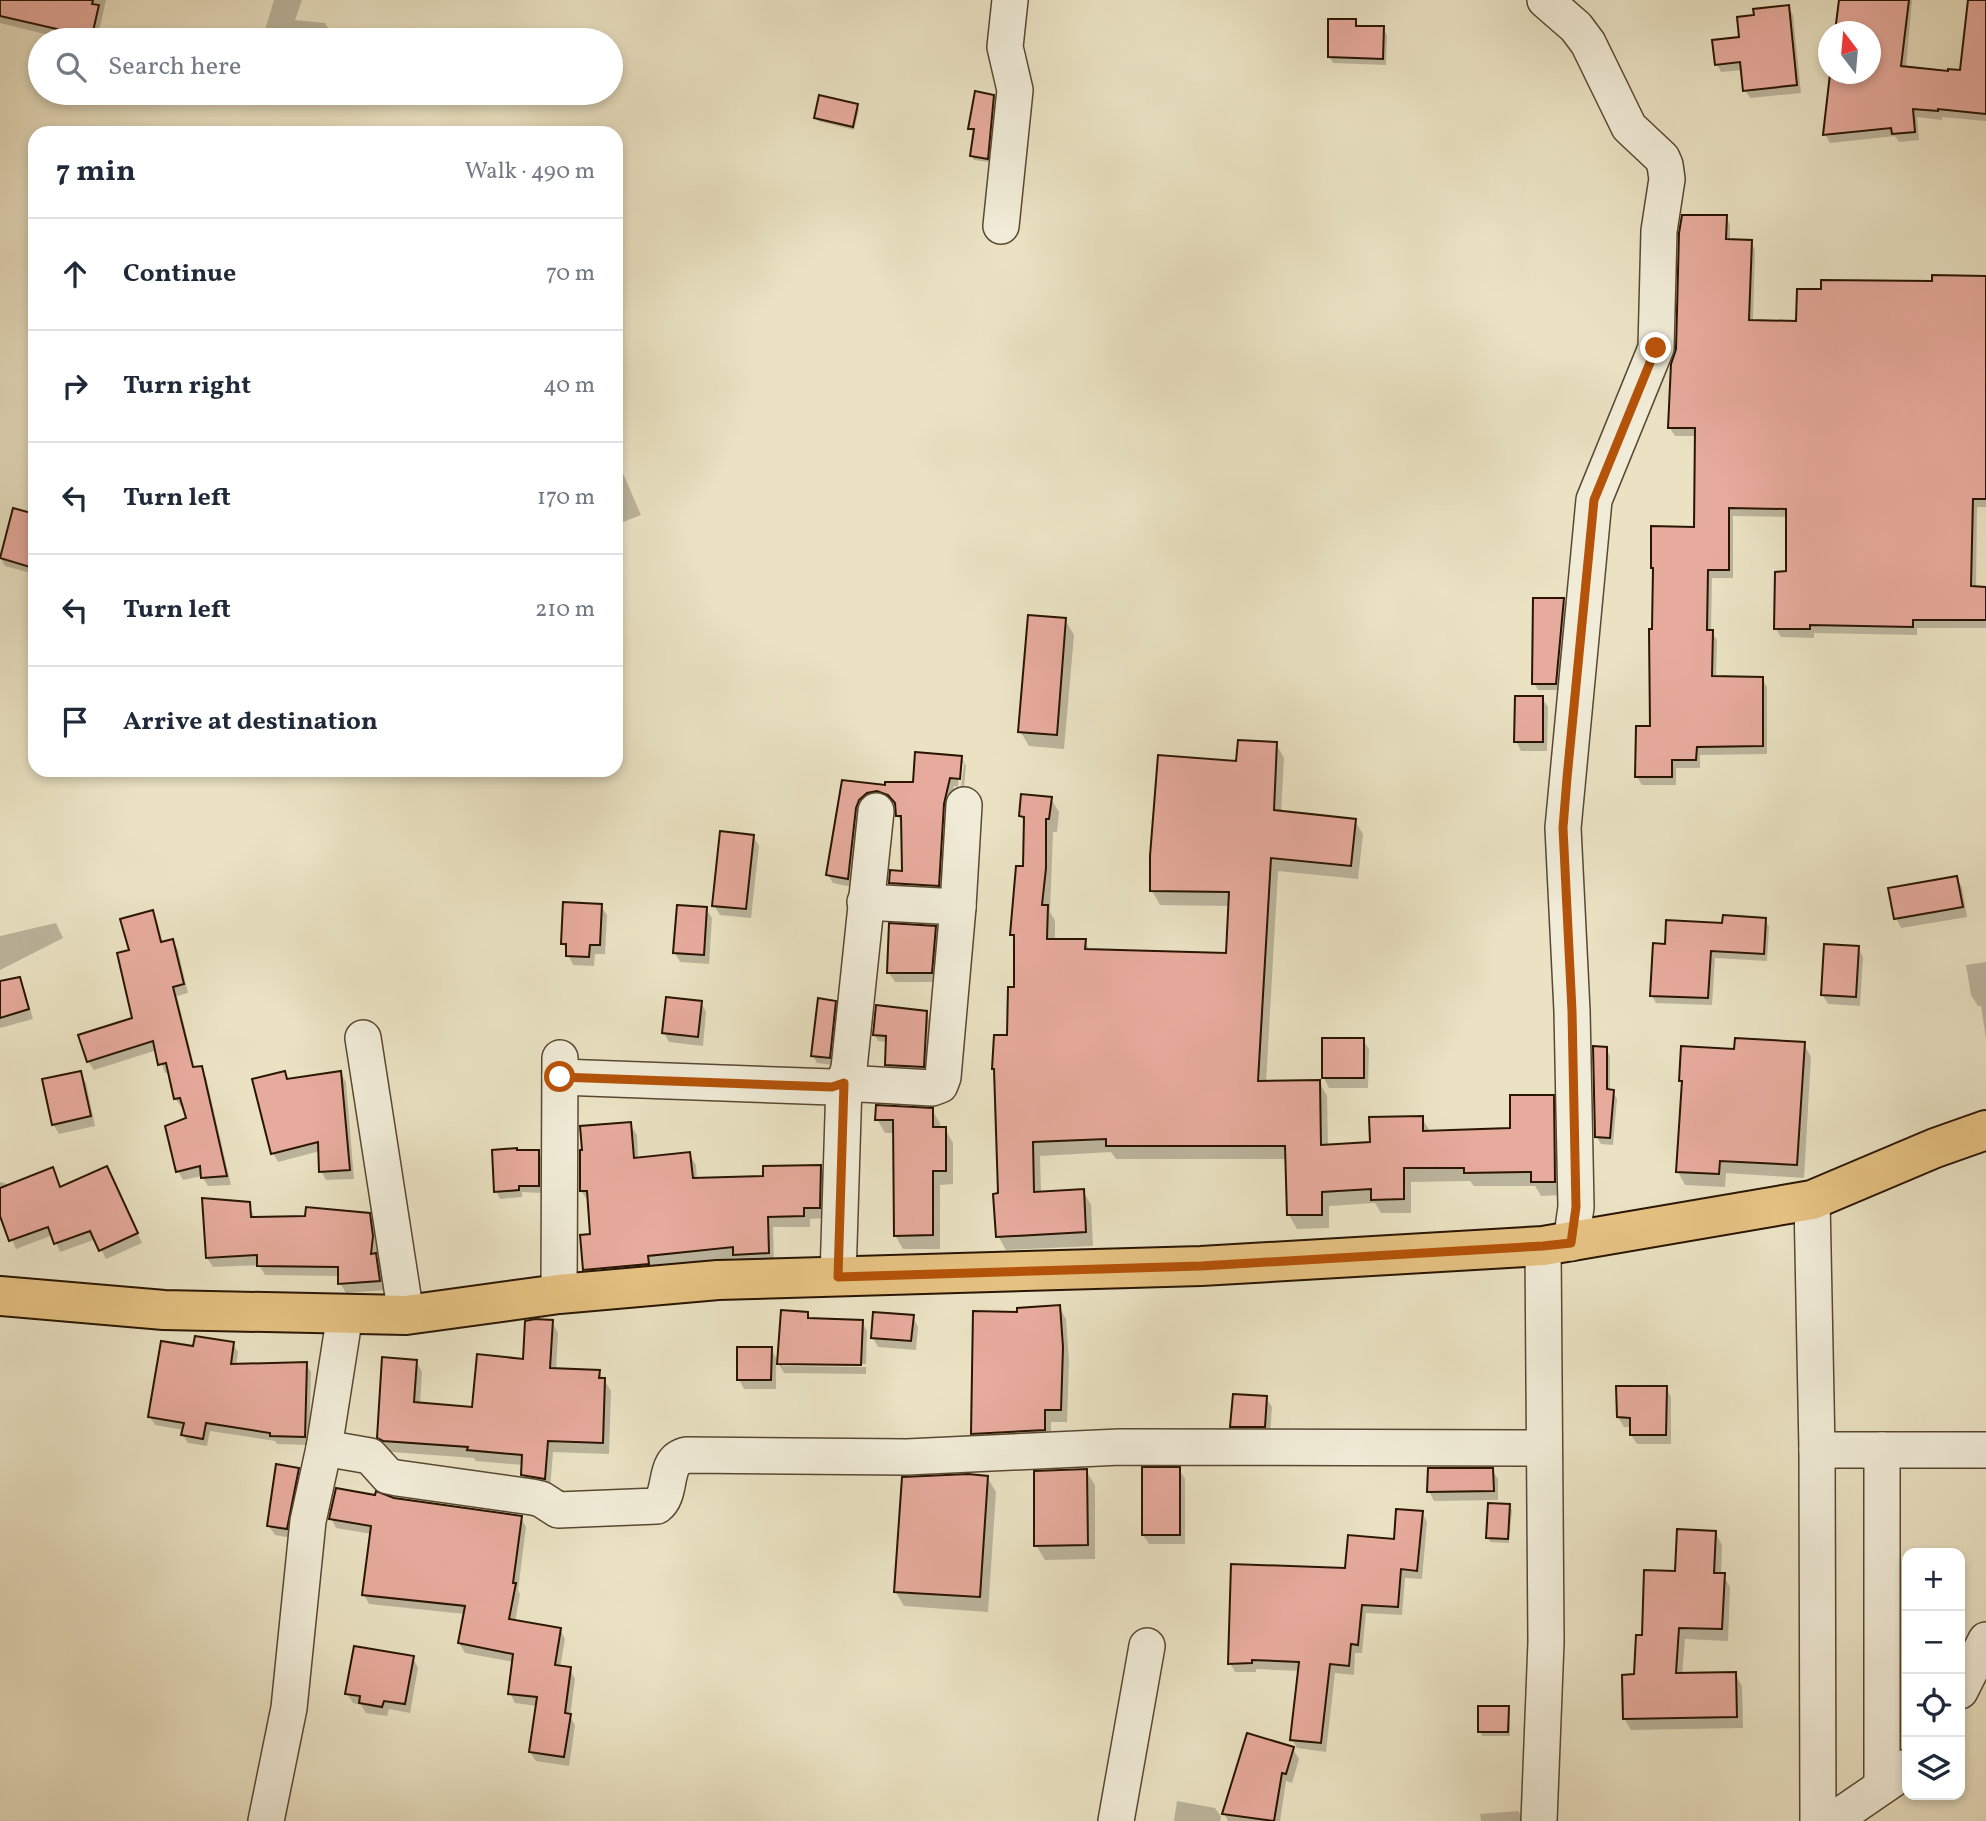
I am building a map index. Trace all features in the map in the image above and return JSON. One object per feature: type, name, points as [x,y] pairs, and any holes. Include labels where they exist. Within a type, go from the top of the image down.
[{"type":"main road","points":[[0,1296],[164,1310],[406,1315],[559,1294],[718,1280],[1201,1266],[1557,1245],[1812,1200],[1935,1148],[1986,1130]]},
{"type":"street","points":[[1002,226],[1015,90],[1005,47],[1010,0]]},
{"type":"street","points":[[1539,1821],[1546,1642],[1544,1448],[1557,1245],[1576,1207],[1573,1037],[1563,828],[1594,500],[1656,348],[1659,231],[1667,179],[1662,158],[1629,127],[1588,43],[1576,27],[1545,0]]},
{"type":"street","points":[[559,1294],[560,1068],[832,1087],[844,1083],[932,1088],[940,1085],[943,1077],[958,907],[964,805]]},
{"type":"street","points":[[838,1277],[844,1083],[849,1068],[876,811]]},
{"type":"street","points":[[865,902],[958,907]]},
{"type":"street","points":[[363,1038],[406,1315]]},
{"type":"street","points":[[1812,1200],[1817,1450],[1818,1821]]},
{"type":"street","points":[[267,1821],[289,1708],[308,1521],[324,1448],[345,1314]]},
{"type":"street","points":[[324,1448],[370,1456],[388,1476],[532,1497],[541,1499],[558,1510],[657,1506],[664,1498],[672,1466],[680,1456],[687,1455],[907,1457],[1121,1447],[1544,1448]]},
{"type":"street","points":[[1817,1450],[1986,1450]]},
{"type":"street","points":[[1832,1821],[1895,1776],[1882,1450]]},
{"type":"street","points":[[1965,1681],[1986,1640]]},
{"type":"street","points":[[1116,1821],[1147,1646]]},
{"type":"building","points":[[0,0],[93,0],[92,4],[99,5],[94,28],[52,28],[0,16]]},
{"type":"building","points":[[1839,0],[1909,0],[1901,66],[1960,70],[1968,0],[1986,0],[1986,114],[1913,109],[1915,132],[1892,134],[1891,128],[1823,135],[1829,84],[1881,84],[1881,21],[1836,21]]},
{"type":"building","points":[[1789,5],[1797,85],[1743,91],[1740,62],[1715,65],[1712,40],[1739,37],[1737,17],[1754,15],[1753,9]]},
{"type":"building","points":[[1328,19],[1356,19],[1356,26],[1384,26],[1383,59],[1328,57]]},
{"type":"building","points":[[975,91],[994,95],[988,159],[970,156],[974,129],[968,129]]},
{"type":"building","points":[[819,95],[858,104],[853,127],[814,118]]},
{"type":"building","points":[[1682,215],[1727,215],[1726,239],[1752,240],[1749,320],[1796,321],[1797,289],[1821,289],[1821,280],[1932,281],[1932,275],[1986,276],[1986,499],[1973,499],[1971,586],[1986,587],[1986,620],[1913,620],[1913,627],[1810,625],[1810,629],[1774,629],[1775,572],[1786,571],[1786,509],[1729,508],[1729,570],[1708,570],[1707,630],[1713,630],[1712,676],[1763,677],[1763,746],[1697,747],[1696,760],[1672,760],[1672,777],[1635,777],[1636,726],[1650,726],[1649,629],[1652,629],[1653,568],[1651,526],[1694,527],[1695,428],[1668,428],[1671,364],[1676,349],[1679,233]]},
{"type":"building","points":[[13,508],[28,512],[28,566],[0,558]]},
{"type":"building","points":[[1533,598],[1564,598],[1556,684],[1532,684]]},
{"type":"building","points":[[1028,615],[1066,618],[1057,735],[1018,732]]},
{"type":"building","points":[[1515,696],[1543,696],[1543,742],[1514,742]]},
{"type":"building","points":[[1238,740],[1277,742],[1274,810],[1356,819],[1351,866],[1271,858],[1258,1081],[1320,1080],[1321,1145],[1370,1142],[1369,1117],[1423,1116],[1423,1131],[1510,1128],[1510,1095],[1554,1095],[1555,1182],[1531,1182],[1531,1172],[1464,1173],[1464,1168],[1404,1168],[1404,1199],[1371,1200],[1371,1189],[1322,1192],[1322,1215],[1287,1215],[1285,1146],[1106,1146],[1106,1139],[1033,1142],[1034,1192],[1084,1189],[1086,1232],[996,1237],[993,1194],[998,1193],[992,1069],[994,1035],[1007,1035],[1008,987],[1014,987],[1014,935],[1010,935],[1016,866],[1023,866],[1024,817],[1019,816],[1021,794],[1052,797],[1049,819],[1046,819],[1046,868],[1042,905],[1048,905],[1047,939],[1086,939],[1085,949],[1226,953],[1229,892],[1150,891],[1150,856],[1158,755],[1236,761]]},
{"type":"building","points":[[915,752],[962,756],[960,779],[950,778],[944,804],[939,886],[889,883],[890,870],[902,871],[901,816],[896,816],[895,803],[888,795],[877,791],[867,793],[859,800],[856,808],[848,879],[826,875],[842,780],[885,785],[885,782],[913,782]]},
{"type":"building","points":[[720,831],[754,835],[746,909],[712,906]]},
{"type":"building","points":[[1957,876],[1963,907],[1894,919],[1888,888]]},
{"type":"building","points":[[563,902],[602,904],[600,945],[590,945],[589,957],[566,956],[566,944],[561,944]]},
{"type":"building","points":[[677,905],[707,907],[704,955],[673,953]]},
{"type":"building","points":[[153,910],[161,942],[173,939],[184,984],[173,987],[193,1067],[202,1066],[227,1176],[201,1178],[200,1166],[176,1172],[165,1126],[186,1118],[180,1098],[174,1099],[166,1063],[158,1065],[153,1041],[87,1062],[78,1035],[132,1018],[117,953],[129,950],[120,919]]},
{"type":"building","points":[[1723,915],[1766,918],[1764,954],[1711,951],[1708,998],[1650,996],[1653,943],[1665,944],[1666,920],[1722,923]]},
{"type":"building","points":[[889,923],[936,926],[932,973],[887,973]]},
{"type":"building","points":[[1824,944],[1859,946],[1856,997],[1821,995]]},
{"type":"building","points":[[20,977],[29,1009],[0,1018],[0,981]]},
{"type":"building","points":[[666,997],[702,1001],[698,1037],[662,1033]]},
{"type":"building","points":[[818,998],[836,1001],[830,1058],[811,1056]]},
{"type":"building","points":[[876,1005],[927,1011],[924,1067],[885,1065],[886,1036],[873,1035]]},
{"type":"building","points":[[1322,1038],[1364,1038],[1364,1078],[1322,1078]]},
{"type":"building","points":[[1735,1038],[1805,1042],[1797,1165],[1720,1161],[1719,1174],[1676,1172],[1682,1081],[1679,1081],[1681,1046],[1734,1049]]},
{"type":"building","points":[[1593,1046],[1607,1047],[1607,1089],[1614,1090],[1610,1138],[1595,1137]]},
{"type":"building","points":[[81,1071],[91,1116],[52,1125],[42,1079]]},
{"type":"building","points":[[285,1071],[287,1079],[341,1071],[350,1170],[319,1172],[318,1142],[271,1154],[252,1079]]},
{"type":"building","points":[[876,1105],[933,1108],[933,1127],[946,1127],[946,1171],[933,1171],[933,1235],[894,1236],[893,1120],[875,1120]]},
{"type":"building","points":[[631,1122],[634,1158],[690,1152],[693,1178],[763,1176],[763,1166],[821,1165],[820,1208],[804,1208],[804,1216],[768,1217],[769,1253],[733,1255],[733,1247],[648,1256],[649,1264],[583,1270],[580,1235],[590,1234],[587,1191],[580,1191],[580,1126]]},
{"type":"building","points":[[492,1150],[539,1150],[539,1186],[519,1186],[519,1190],[494,1192]]},
{"type":"building","points":[[107,1166],[138,1233],[99,1251],[90,1231],[54,1244],[48,1227],[9,1241],[0,1216],[0,1188],[53,1167],[60,1187]]},
{"type":"building","points":[[202,1198],[250,1202],[251,1217],[305,1216],[306,1207],[370,1213],[373,1236],[371,1254],[376,1253],[380,1281],[338,1284],[338,1267],[257,1266],[257,1255],[206,1258]]},
{"type":"building","points":[[1060,1305],[1063,1347],[1061,1410],[1045,1410],[1045,1430],[971,1434],[973,1311],[1017,1312],[1017,1308]]},
{"type":"building","points":[[781,1310],[808,1312],[808,1318],[863,1320],[861,1365],[777,1364]]},
{"type":"building","points":[[873,1312],[914,1315],[911,1341],[871,1338]]},
{"type":"building","points":[[553,1320],[550,1368],[600,1370],[599,1378],[605,1378],[603,1443],[548,1441],[545,1479],[521,1475],[522,1455],[467,1450],[468,1447],[383,1441],[377,1438],[382,1357],[417,1360],[414,1402],[472,1407],[477,1354],[523,1359],[525,1321]]},
{"type":"building","points":[[195,1336],[234,1342],[231,1364],[307,1362],[305,1437],[270,1436],[270,1433],[206,1423],[203,1439],[181,1435],[184,1423],[148,1417],[161,1341],[193,1346]]},
{"type":"building","points":[[737,1347],[772,1347],[771,1380],[737,1380]]},
{"type":"building","points":[[1616,1386],[1667,1386],[1666,1435],[1630,1435],[1630,1418],[1617,1417]]},
{"type":"building","points":[[1233,1394],[1267,1396],[1265,1427],[1230,1427]]},
{"type":"building","points":[[276,1464],[299,1468],[287,1529],[267,1526]]},
{"type":"building","points":[[1142,1467],[1180,1467],[1180,1535],[1142,1535]]},
{"type":"building","points":[[1428,1468],[1493,1468],[1494,1491],[1427,1492]]},
{"type":"building","points":[[1087,1469],[1088,1545],[1034,1546],[1034,1471]]},
{"type":"building","points":[[968,1474],[988,1476],[980,1597],[894,1592],[902,1477]]},
{"type":"building","points":[[336,1488],[375,1495],[376,1491],[394,1498],[522,1516],[513,1583],[516,1583],[509,1619],[561,1628],[555,1665],[571,1667],[565,1713],[571,1714],[564,1757],[529,1752],[537,1697],[508,1694],[513,1654],[458,1643],[465,1606],[362,1595],[371,1526],[329,1519]]},
{"type":"building","points":[[1488,1503],[1510,1504],[1508,1539],[1486,1538]]},
{"type":"building","points":[[1396,1509],[1423,1511],[1417,1571],[1401,1569],[1398,1607],[1362,1605],[1358,1645],[1351,1644],[1349,1666],[1330,1664],[1321,1743],[1290,1740],[1299,1662],[1252,1660],[1252,1663],[1228,1664],[1231,1564],[1345,1568],[1348,1535],[1394,1539]]},
{"type":"building","points":[[1677,1529],[1716,1531],[1714,1573],[1725,1573],[1722,1629],[1679,1628],[1676,1673],[1736,1672],[1737,1717],[1623,1719],[1622,1675],[1634,1674],[1636,1635],[1642,1635],[1644,1570],[1675,1571]]},
{"type":"building","points":[[354,1646],[414,1656],[405,1704],[384,1701],[382,1707],[359,1703],[360,1696],[345,1694]]},
{"type":"building","points":[[1478,1706],[1509,1706],[1508,1732],[1478,1732]]},
{"type":"building","points":[[1247,1733],[1294,1747],[1286,1774],[1282,1773],[1274,1821],[1222,1814]]},
{"type":"route","points":[[560,1077],[832,1087],[844,1083],[838,1277],[1201,1266],[1571,1243],[1576,1207],[1572,1011],[1563,828],[1567,778],[1594,500],[1656,348]]}]
